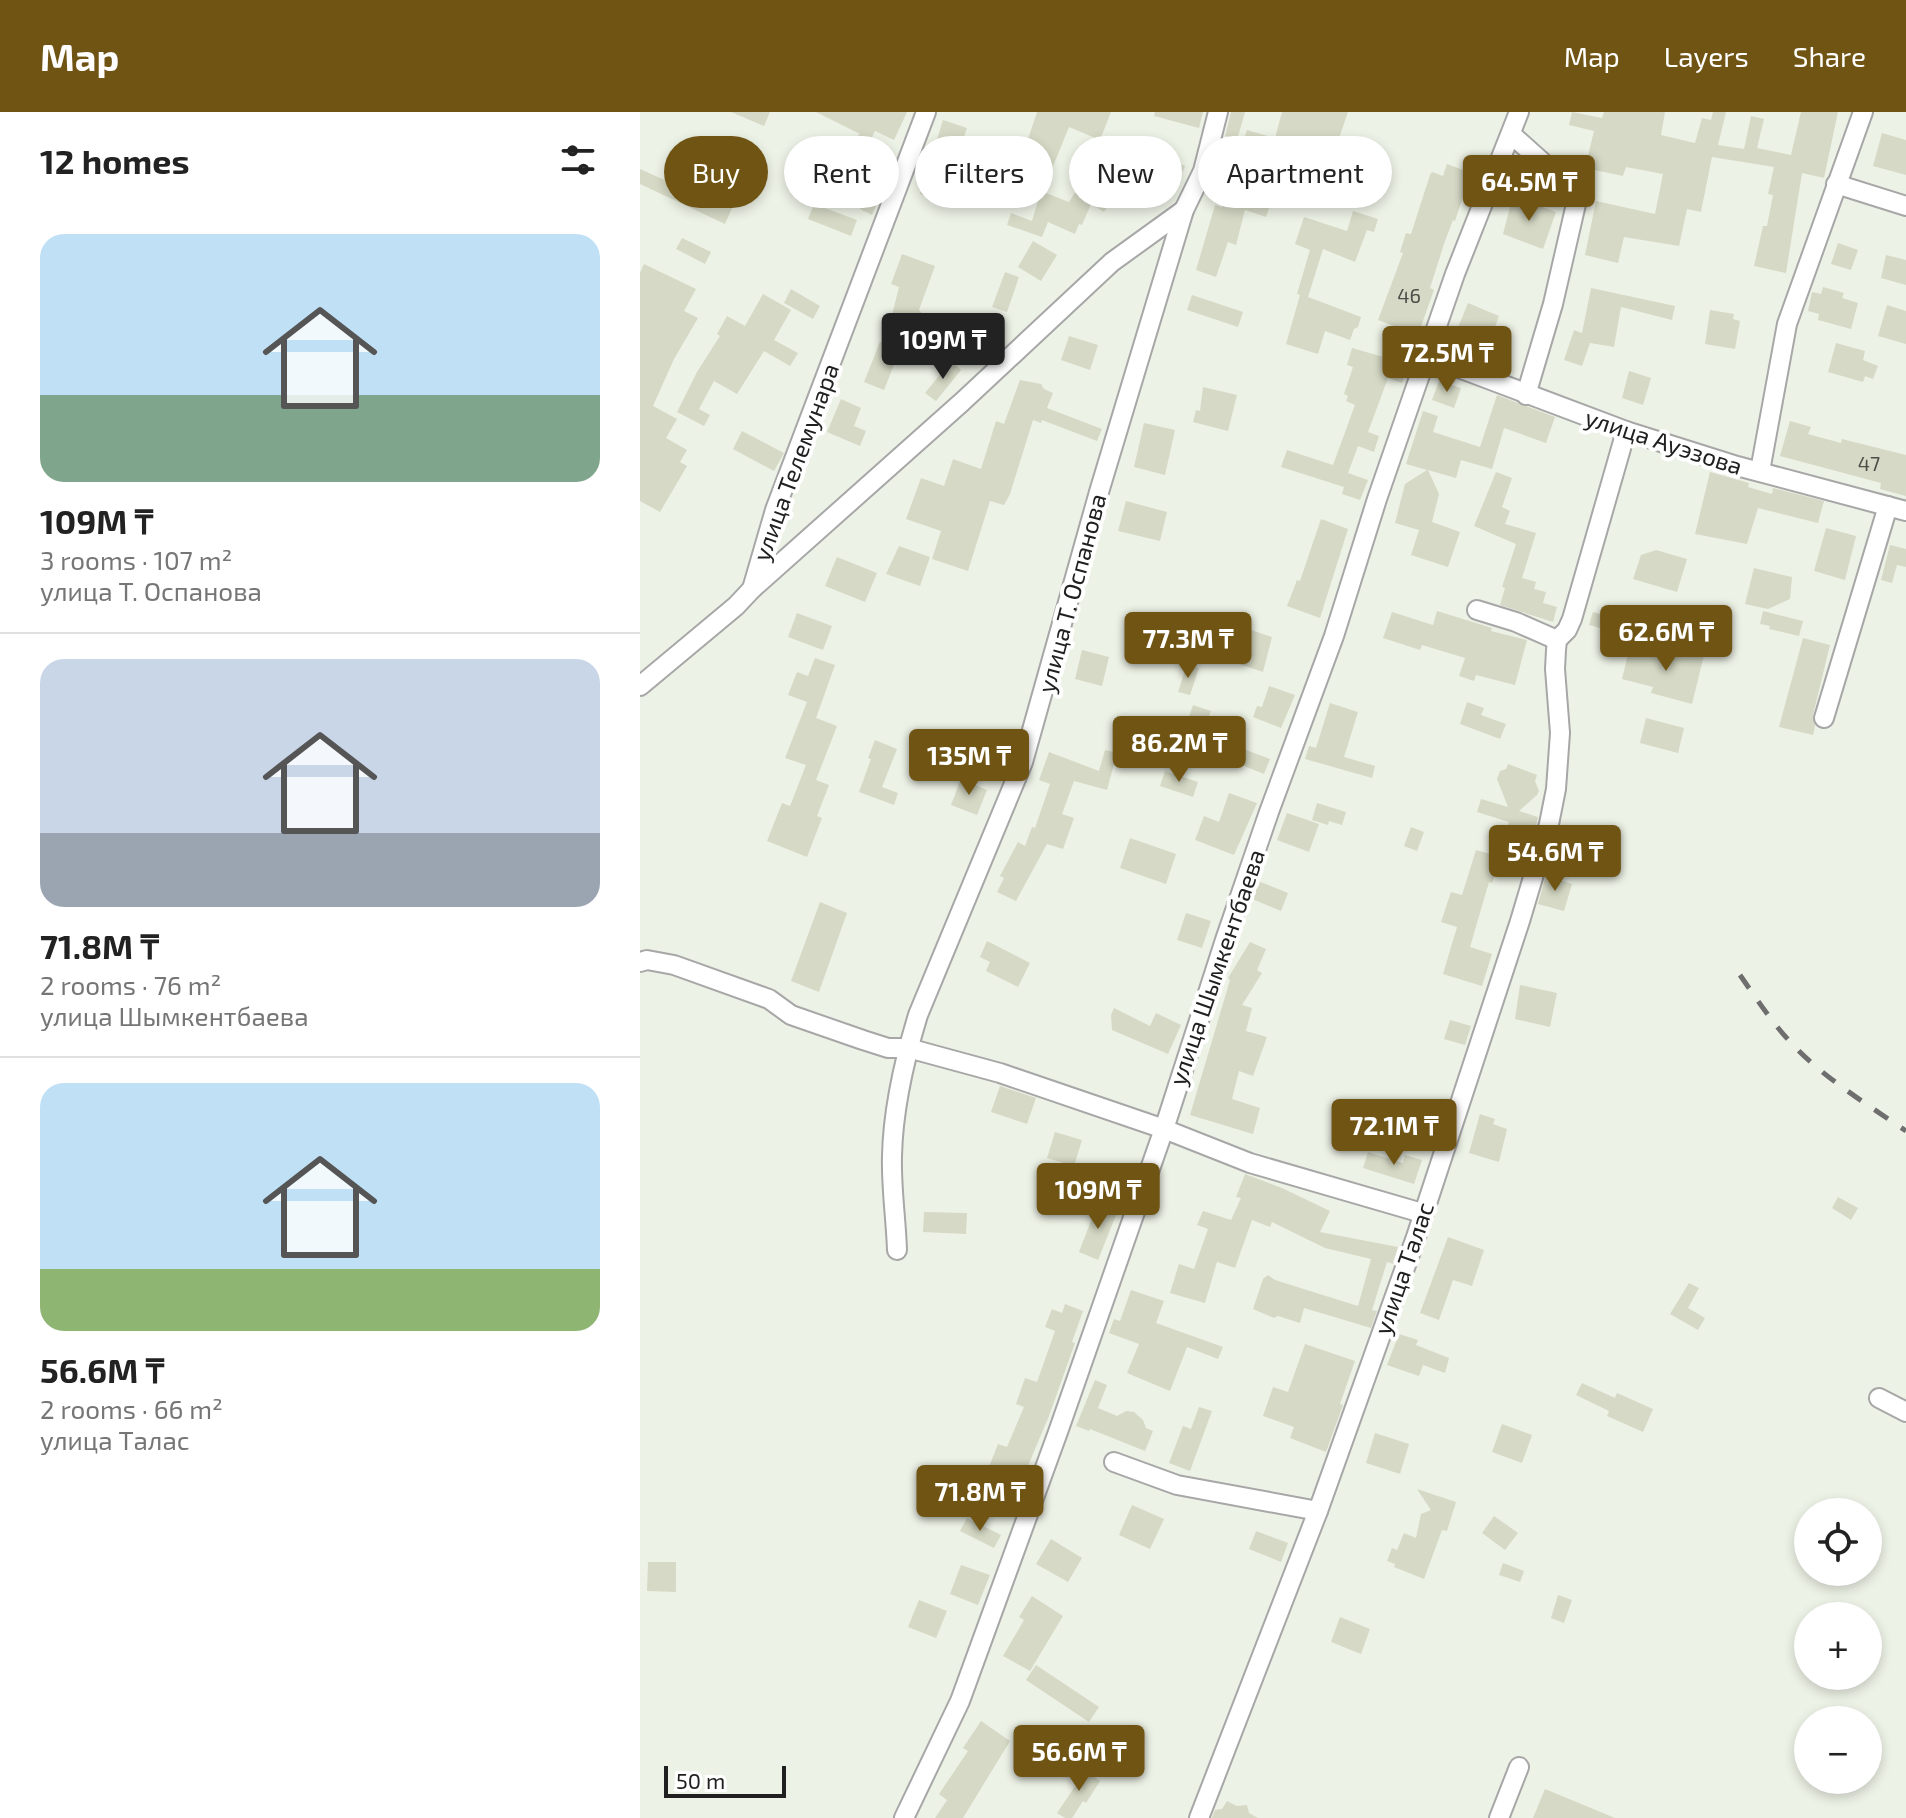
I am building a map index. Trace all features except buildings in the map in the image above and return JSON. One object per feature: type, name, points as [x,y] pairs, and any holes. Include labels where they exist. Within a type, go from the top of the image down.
[{"type":"street","name":"улица Телемунара","points":[[752,589],[775,510],[926,112]]},
{"type":"street","name":"улица Т. Оспанова","points":[[897,1250],[892,1157],[898,1099],[908,1048],[918,1015],[1023,762],[1099,492],[1184,210],[1203,171],[1218,112]]},
{"type":"street","name":"улица Шымкентбаева","points":[[904,1818],[960,1701],[1058,1432],[1164,1129],[1230,926],[1334,636],[1427,356],[1481,203],[1519,112]]},
{"type":"street","points":[[1760,471],[1787,324],[1863,112]]},
{"type":"street","points":[[1511,134],[1570,187],[1576,204],[1553,304],[1526,395]]},
{"type":"street","points":[[1836,184],[1906,206]]},
{"type":"street","name":"улица Т. Оспанова","points":[[640,686],[736,606],[1112,262],[1184,210]]},
{"type":"street","name":"улица Ауэзова","points":[[1427,356],[1626,431],[1897,508]]},
{"type":"street","name":"улица Талас","points":[[1199,1818],[1318,1511],[1520,921],[1549,824],[1559,772],[1560,733],[1555,669],[1557,640],[1572,619],[1626,431]]},
{"type":"street","points":[[1824,718],[1897,508]]},
{"type":"street","points":[[1477,610],[1516,622],[1557,640]]},
{"type":"street","points":[[640,962],[647,960],[674,965],[769,999],[791,1015],[816,1025],[888,1048],[908,1048],[1013,1077],[1164,1129],[1250,1163],[1422,1213]]},
{"type":"street","points":[[1879,1398],[1906,1412]]},
{"type":"street","points":[[1114,1462],[1177,1485],[1318,1511]]},
{"type":"street","points":[[1499,1818],[1519,1767]]},
{"type":"railway","points":[[1740,975],[1774,1023],[1809,1060],[1906,1131]]}]
